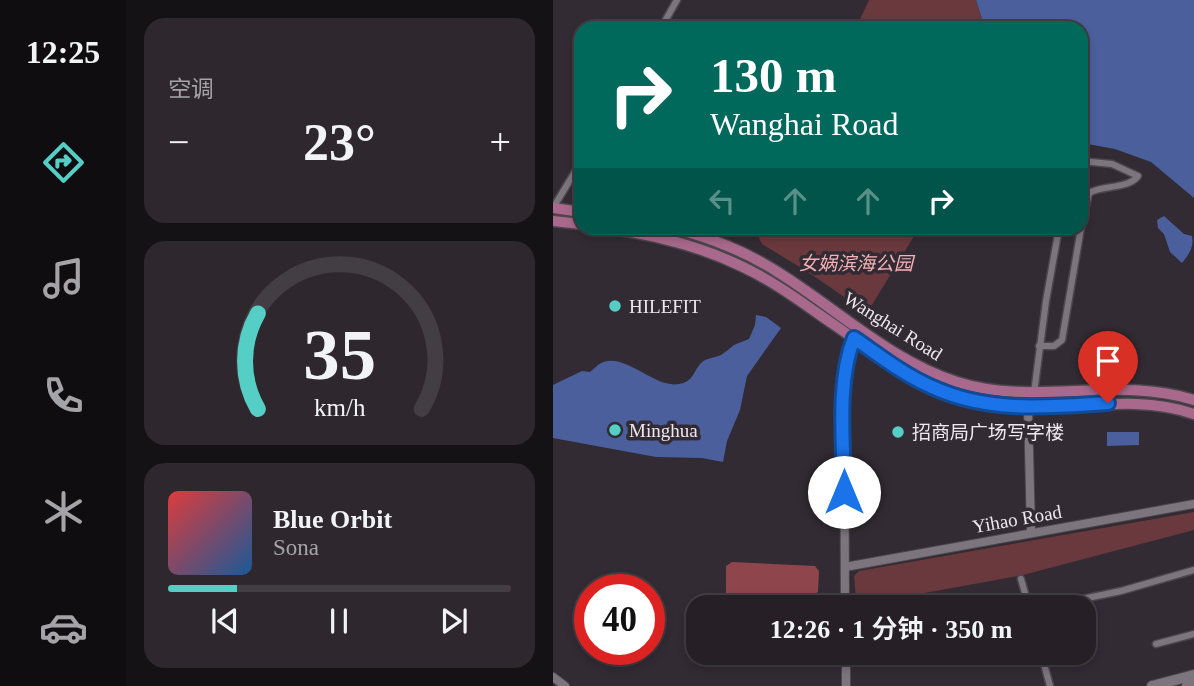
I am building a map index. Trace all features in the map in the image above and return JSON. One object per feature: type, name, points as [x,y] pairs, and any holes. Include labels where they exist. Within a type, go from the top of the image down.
[{"type":"main road","points":[[553,209],[574,211]]},
{"type":"main road","points":[[553,221],[574,223]]},
{"type":"main road","name":"Wanghai Road","points":[[644,235],[667,239],[718,256],[745,268],[835,319]]},
{"type":"main road","name":"Wanghai Road","points":[[697,235],[724,243],[753,257],[899,369],[933,388],[972,401],[1028,408],[1129,403],[1157,405],[1194,414]]},
{"type":"main road","name":"Wanghai Road","points":[[856,334],[938,375],[980,388],[1034,393],[1126,389],[1169,393],[1194,400]]},
{"type":"main road","points":[[1152,686],[1194,675]]},
{"type":"main road","points":[[1187,686],[1194,684]]},
{"type":"street","points":[[665,21],[677,0]]},
{"type":"street","points":[[1088,162],[1112,164],[1137,176],[1133,182],[1089,192],[1088,196]]},
{"type":"street","points":[[553,209],[574,174]]},
{"type":"street","points":[[1034,393],[1058,235]]},
{"type":"street","points":[[1039,346],[1054,346],[1062,340],[1080,235]]},
{"type":"street","points":[[845,595],[844,386],[846,364],[856,334]]},
{"type":"street","points":[[1028,408],[1031,532]]},
{"type":"street","name":"Yihao Road","points":[[845,567],[1194,504]]},
{"type":"street","points":[[1096,597],[1194,570]]},
{"type":"street","points":[[1021,579],[1026,595]]},
{"type":"street","points":[[1156,644],[1194,634]]},
{"type":"street","points":[[846,665],[846,686]]},
{"type":"street","points":[[1044,665],[1050,686]]},
{"type":"street","points":[[553,677],[565,686]]},
{"type":"green space","points":[[869,0],[976,0],[983,21],[859,21]]},
{"type":"green space","name":"女娲滨海公园","points":[[760,235],[915,235],[867,313],[762,244]]},
{"type":"green space","points":[[1194,512],[1194,530],[1023,575],[913,595],[856,595],[854,576],[859,571]]},
{"type":"shaded area","points":[[732,562],[815,566],[819,571],[818,592],[814,595],[726,595],[726,566]]},
{"type":"water","points":[[976,0],[1194,0],[1194,198],[1151,162],[1115,149],[1088,144],[1088,21],[983,21]]},
{"type":"water","points":[[1164,216],[1184,234],[1192,236],[1192,247],[1182,263],[1170,252],[1164,234],[1158,228],[1157,220]]},
{"type":"water","points":[[756,315],[766,317],[781,328],[747,376],[740,410],[727,441],[723,462],[702,458],[656,457],[553,438],[553,385],[582,371],[590,372],[607,361],[617,361],[669,384],[684,383],[703,361],[721,355],[734,345],[749,339]]},
{"type":"water","points":[[1107,432],[1139,432],[1139,445],[1107,446]]},
{"type":"place","name":"HILEFIT","points":[[615,306]]},
{"type":"place","name":"Minghua","points":[[615,430]]},
{"type":"place","name":"招商局广场写字楼","points":[[898,432]]},
{"type":"route","points":[[844,492],[844,378],[854,338],[916,379],[933,388],[972,401],[1028,408],[1108,403]]}]
